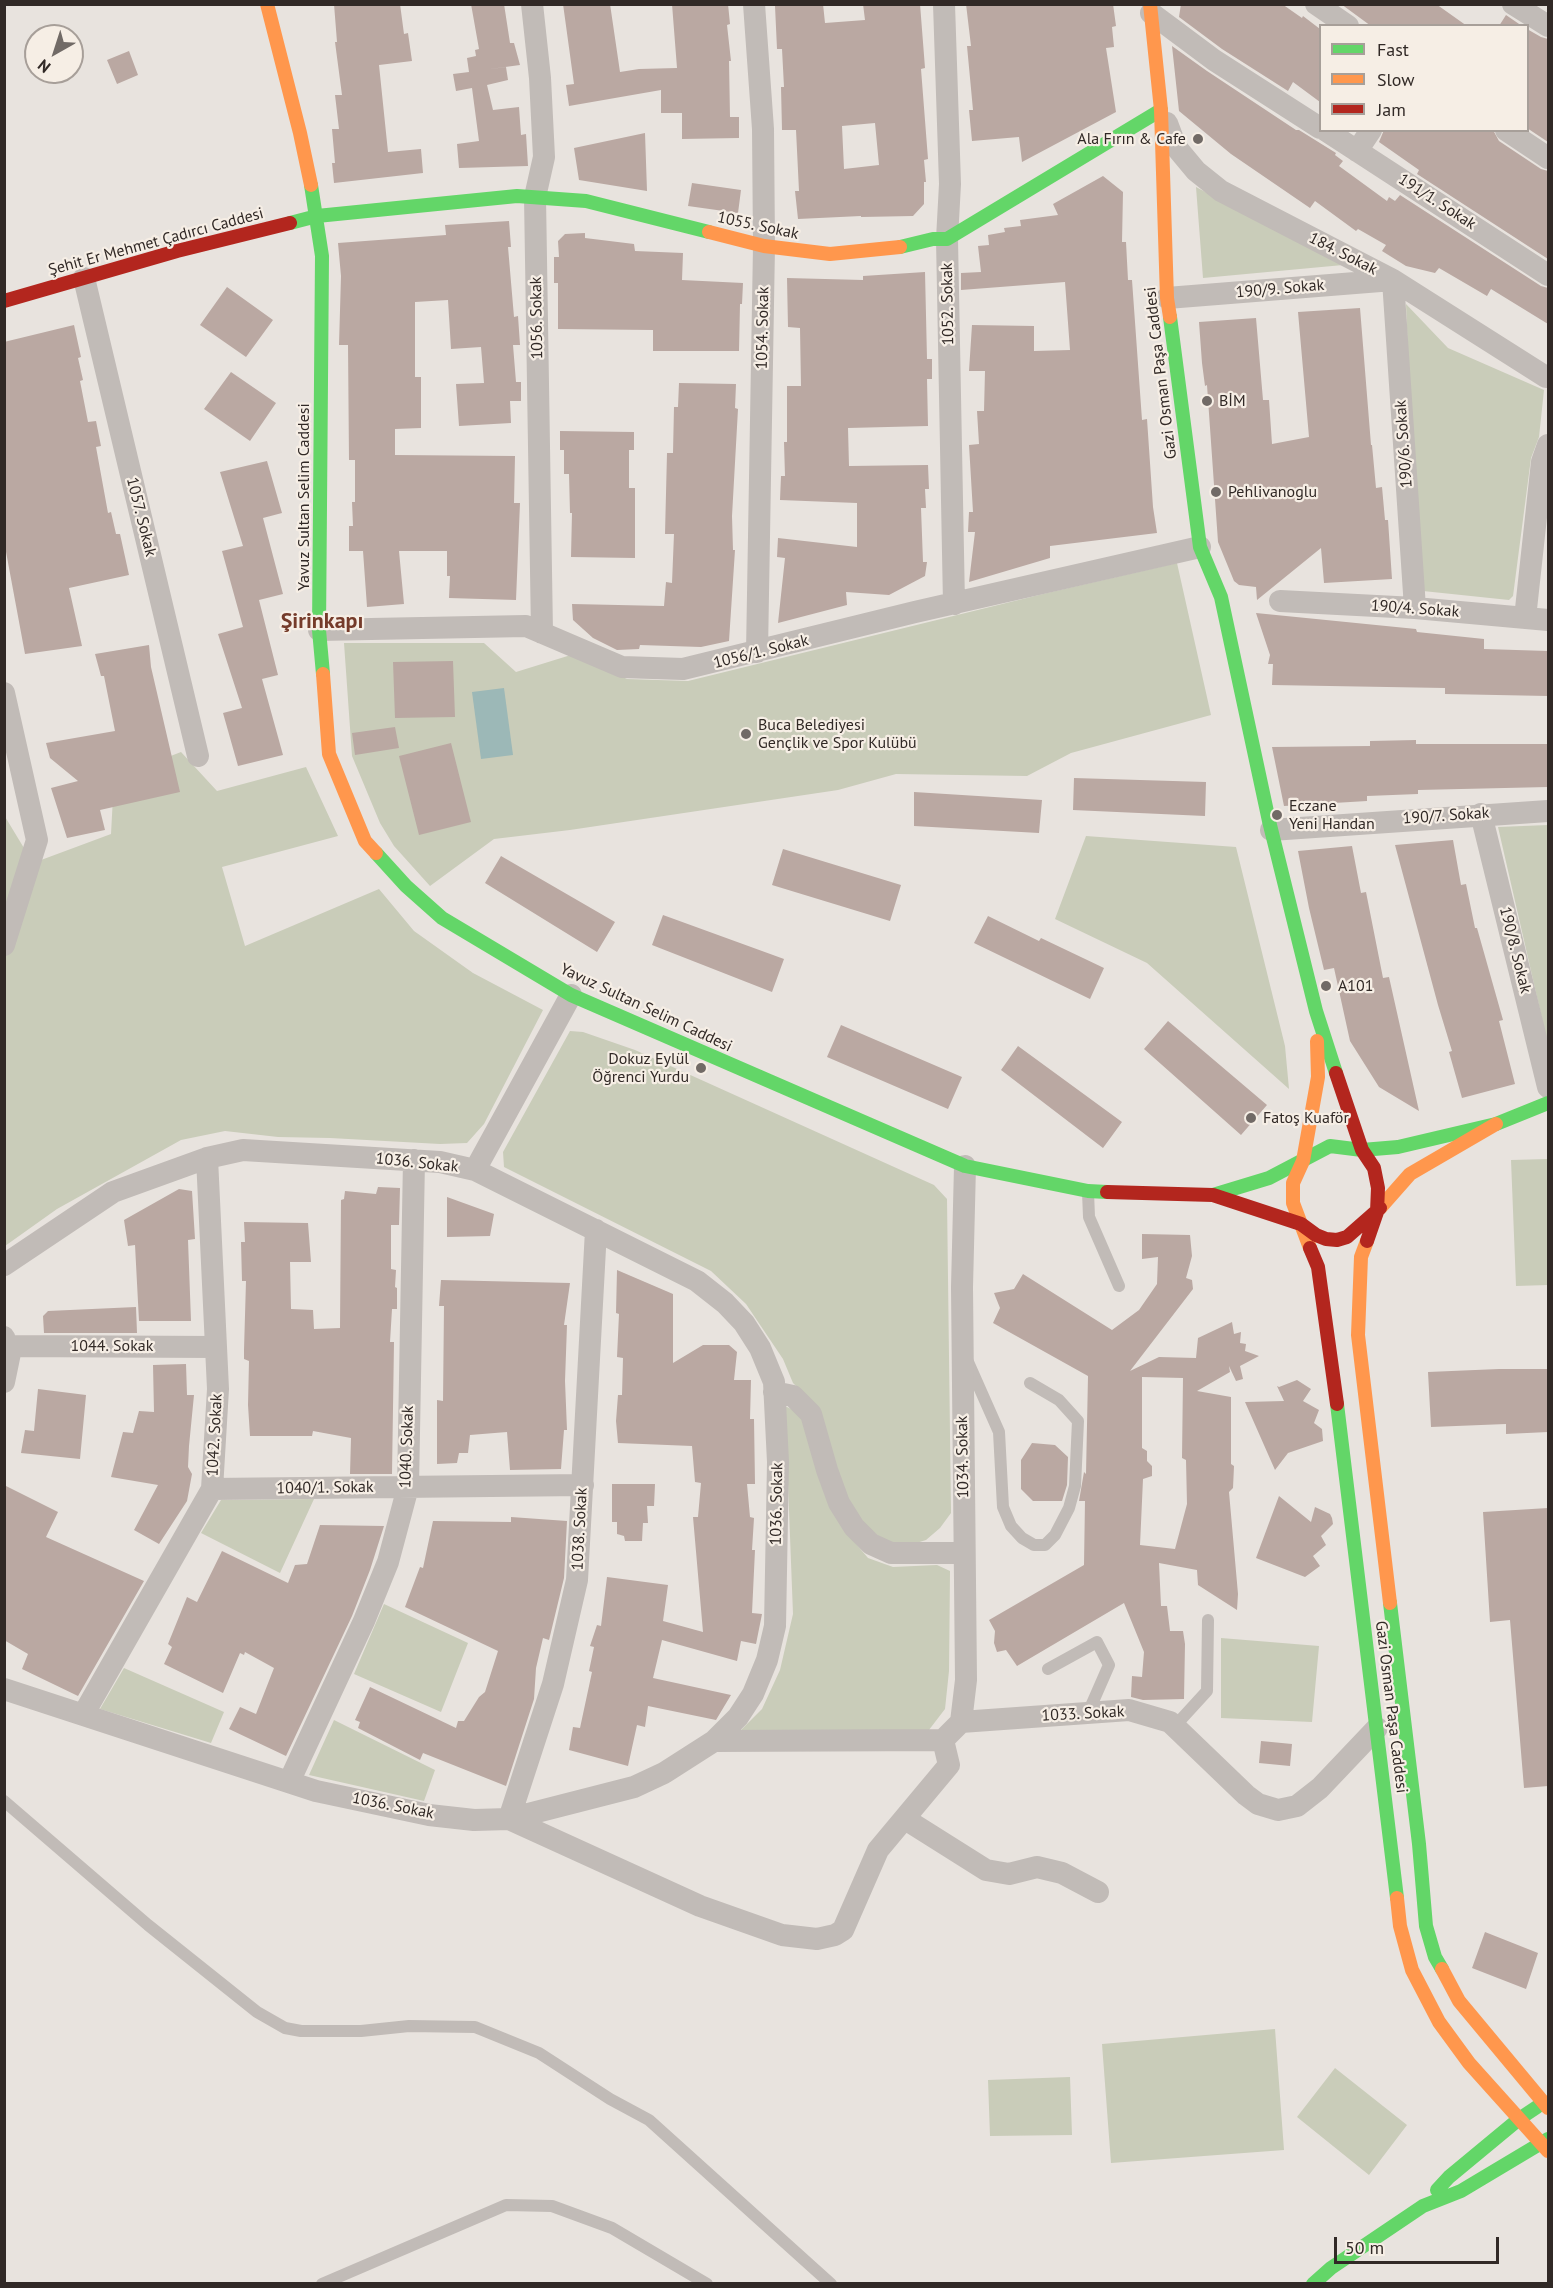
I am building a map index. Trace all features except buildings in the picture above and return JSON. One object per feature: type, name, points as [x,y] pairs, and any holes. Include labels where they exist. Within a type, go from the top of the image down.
[{"type":"main road","name":"Yavuz Sultan Selim Caddesi","points":[[267,4],[300,133],[317,216],[322,256],[319,630],[329,754],[365,841],[406,886],[442,918],[571,995],[965,1166],[1088,1191],[1213,1196]]},
{"type":"main road","name":"Gazi Osman Paşa Caddesi","points":[[1151,9],[1161,110],[1167,298],[1200,547],[1221,597],[1271,830],[1316,1011]]},
{"type":"main road","name":"1055. Sokak","points":[[317,216],[517,196],[535,197],[586,201],[764,246],[806,252],[858,253],[947,238],[1161,110]]},
{"type":"main road","name":"Şehit Er Mehmet Çadırcı Caddesi","points":[[4,301],[177,251],[317,216]]},
{"type":"main road","points":[[1316,1011],[1362,1150],[1374,1168],[1378,1188],[1377,1212]]},
{"type":"main road","points":[[1301,1224],[1293,1203],[1293,1183],[1303,1161],[1318,1077],[1316,1011]]},
{"type":"main road","points":[[1213,1196],[1301,1224],[1316,1235],[1337,1240],[1347,1236],[1377,1212],[1410,1174],[1496,1124],[1548,1103]]},
{"type":"main road","points":[[1213,1196],[1269,1178],[1329,1146],[1362,1150],[1398,1147],[1496,1124]]},
{"type":"main road","name":"Gazi Osman Paşa Caddesi","points":[[1377,1212],[1360,1257],[1358,1335],[1416,1822],[1426,1926],[1435,1958],[1459,2001],[1547,2104]]},
{"type":"main road","name":"Gazi Osman Paşa Caddesi","points":[[1301,1224],[1318,1267],[1326,1316],[1400,1926],[1412,1970],[1439,2022],[1469,2063],[1519,2119],[1546,2144]]},
{"type":"main road","points":[[1313,2283],[1331,2268],[1422,2206],[1449,2177],[1519,2119],[1547,2104]]},
{"type":"main road","points":[[1422,2206],[1461,2191],[1546,2144]]},
{"type":"street","name":"1056. Sokak","points":[[532,4],[540,78],[544,157],[535,197],[542,633]]},
{"type":"street","name":"1054. Sokak","points":[[754,4],[763,129],[764,246],[757,652]]},
{"type":"street","name":"1052. Sokak","points":[[945,4],[950,184],[947,238],[954,604]]},
{"type":"street","points":[[1316,4],[1345,24]]},
{"type":"street","points":[[1513,4],[1548,26]]},
{"type":"street","points":[[1151,9],[1214,60],[1319,127]]},
{"type":"street","name":"184. Sokak","points":[[1161,110],[1176,147],[1196,171],[1221,191],[1393,280],[1548,379]]},
{"type":"street","name":"191/1. Sokak","points":[[1328,132],[1548,275]]},
{"type":"street","points":[[1357,150],[1370,132]]},
{"type":"street","points":[[1509,132],[1548,158]]},
{"type":"street","name":"1057. Sokak","points":[[84,278],[198,756]]},
{"type":"street","name":"190/9. Sokak","points":[[1167,298],[1393,280]]},
{"type":"street","name":"190/6. Sokak","points":[[1393,280],[1415,608]]},
{"type":"street","points":[[1525,618],[1546,457]]},
{"type":"street","name":"1056/1. Sokak","points":[[319,630],[526,626],[622,667],[684,669],[1200,547]]},
{"type":"street","name":"190/4. Sokak","points":[[1280,602],[1415,608],[1548,620]]},
{"type":"street","points":[[4,693],[37,840],[4,945]]},
{"type":"street","name":"190/7. Sokak","points":[[1271,830],[1548,811]]},
{"type":"street","name":"190/8. Sokak","points":[[1481,814],[1548,1087]]},
{"type":"street","points":[[475,1170],[571,995]]},
{"type":"street","name":"1036. Sokak","points":[[4,1265],[113,1192],[207,1158],[243,1150],[440,1162],[475,1170],[697,1281],[725,1303],[744,1323],[760,1348],[774,1382],[778,1462],[775,1626],[768,1660],[753,1694],[738,1717],[714,1741],[664,1773],[634,1787],[509,1819],[474,1820],[429,1815],[316,1791],[4,1689]]},
{"type":"street","name":"1042. Sokak","points":[[83,1715],[212,1489],[218,1389],[207,1158]]},
{"type":"street","name":"1040. Sokak","points":[[289,1782],[364,1621],[384,1572],[408,1487],[414,1160]]},
{"type":"street","name":"1034. Sokak","points":[[961,1722],[966,1680],[962,1350],[965,1166]]},
{"type":"street","name":"1038. Sokak","points":[[509,1819],[554,1684],[578,1580],[596,1230]]},
{"type":"street","name":"1044. Sokak","points":[[4,1382],[10,1353],[6,1342],[216,1347]]},
{"type":"street","points":[[774,1392],[793,1396],[811,1414],[839,1503],[854,1527],[871,1544],[891,1553],[964,1553]]},
{"type":"street","name":"1040/1. Sokak","points":[[212,1489],[583,1485]]},
{"type":"street","name":"1033. Sokak","points":[[961,1722],[1129,1710],[1170,1722],[1246,1795],[1258,1804],[1278,1810],[1297,1806],[1320,1788],[1377,1728]]},
{"type":"street","points":[[714,1741],[943,1740],[961,1722]]},
{"type":"street","points":[[509,1819],[700,1906],[782,1935],[817,1939],[835,1935],[843,1930],[878,1850],[949,1765],[943,1740]]},
{"type":"street","points":[[905,1819],[986,1870],[1009,1874],[1037,1867],[1062,1872],[1098,1892]]},
{"type":"lane","points":[[1088,1191],[1089,1217],[1119,1286]]},
{"type":"lane","points":[[962,1350],[999,1432],[1003,1507],[1011,1526],[1022,1538],[1034,1545],[1045,1545],[1055,1535],[1069,1508],[1075,1486],[1078,1421],[1059,1400],[1030,1383]]},
{"type":"lane","points":[[1175,1726],[1207,1691],[1208,1620]]},
{"type":"lane","points":[[1048,1669],[1097,1642],[1109,1665],[1088,1713]]},
{"type":"lane","points":[[4,1801],[148,1925],[257,2012],[285,2028],[302,2031],[361,2031],[409,2026],[476,2027],[539,2053],[610,2099],[649,2120],[831,2283]]},
{"type":"lane","points":[[322,2283],[506,2205],[552,2206],[612,2228],[707,2283]]},
{"type":"green space","points":[[1196,187],[1343,265],[1203,278]]},
{"type":"green space","points":[[1406,304],[1448,348],[1544,390],[1539,437],[1531,458],[1513,596],[1509,600],[1423,591],[1411,427]]},
{"type":"green space","name":"Buca Belediyesi Gençlik ve Spor Kulübü","points":[[1177,563],[1211,715],[1071,753],[1027,776],[896,774],[838,790],[570,830],[494,839],[430,886],[394,846],[380,823],[352,756],[344,643],[484,643],[516,672],[574,654],[627,679],[688,681]]},
{"type":"green space","points":[[181,752],[217,791],[306,767],[338,836],[222,867],[245,946],[379,889],[414,931],[473,973],[543,1010],[484,1124],[467,1143],[440,1144],[278,1137],[225,1131],[181,1140],[57,1209],[5,1246],[4,815],[33,863],[111,834],[114,778]]},
{"type":"green space","points":[[1548,825],[1548,1045],[1498,827]]},
{"type":"green space","points":[[1086,836],[1236,847],[1285,1046],[1289,1089],[1147,963],[1055,919]]},
{"type":"green space","points":[[570,1031],[583,1032],[635,1050],[934,1185],[947,1199],[951,1513],[940,1528],[926,1540],[897,1545],[878,1536],[860,1520],[839,1481],[820,1410],[793,1383],[783,1359],[746,1304],[711,1271],[504,1167],[503,1152]]},
{"type":"green space","points":[[1548,1159],[1548,1285],[1516,1286],[1511,1160]]},
{"type":"green space","points":[[785,1406],[803,1415],[846,1532],[868,1558],[893,1567],[937,1565],[950,1571],[949,1671],[945,1709],[922,1739],[738,1733],[762,1709],[780,1670],[793,1614]]},
{"type":"green space","points":[[314,1499],[280,1573],[201,1533],[221,1500]]},
{"type":"green space","points":[[384,1604],[468,1643],[441,1712],[354,1674]]},
{"type":"green space","points":[[1221,1638],[1319,1646],[1312,1722],[1221,1718]]},
{"type":"green space","points":[[124,1668],[224,1712],[211,1743],[100,1709]]},
{"type":"green space","points":[[334,1720],[435,1770],[424,1801],[309,1775]]},
{"type":"green space","points":[[1275,2029],[1284,2150],[1111,2163],[1102,2044]]},
{"type":"green space","points":[[1335,2068],[1407,2125],[1369,2175],[1297,2117]]},
{"type":"green space","points":[[1070,2077],[1072,2135],[990,2136],[988,2080]]},
{"type":"water","points":[[504,688],[513,755],[481,759],[472,692]]},
{"type":"traffic: fast","points":[[900,247],[933,239],[947,239],[1161,110]]},
{"type":"traffic: fast","points":[[311,185],[322,256],[319,630],[323,674]]},
{"type":"traffic: fast","points":[[290,223],[317,216],[517,196],[586,201],[709,232]]},
{"type":"traffic: fast","points":[[1170,317],[1200,547],[1221,597],[1269,821],[1316,1011],[1336,1073]]},
{"type":"traffic: fast","points":[[376,853],[406,886],[442,918],[571,995],[965,1166],[1088,1191],[1107,1192]]},
{"type":"traffic: fast","points":[[1213,1195],[1269,1178],[1330,1146],[1362,1150],[1398,1147],[1496,1124],[1548,1103]]},
{"type":"traffic: fast","points":[[1337,1404],[1397,1898]]},
{"type":"traffic: fast","points":[[1390,1603],[1419,1844],[1426,1926],[1435,1957],[1442,1969]]},
{"type":"traffic: fast","points":[[1437,2190],[1449,2177],[1519,2119],[1537,2107]]},
{"type":"traffic: fast","points":[[1313,2284],[1331,2268],[1423,2206],[1461,2191],[1548,2139]]},
{"type":"traffic: slow","points":[[267,4],[311,185]]},
{"type":"traffic: slow","points":[[1150,4],[1161,110],[1167,298],[1170,317]]},
{"type":"traffic: slow","points":[[709,232],[764,246],[830,254],[900,247]]},
{"type":"traffic: slow","points":[[323,674],[329,754],[365,841],[376,853]]},
{"type":"traffic: slow","points":[[1310,1248],[1293,1203],[1293,1183],[1303,1161],[1318,1077],[1317,1041]]},
{"type":"traffic: slow","points":[[1380,1208],[1410,1174],[1496,1124]]},
{"type":"traffic: slow","points":[[1367,1241],[1361,1257],[1358,1335],[1390,1603]]},
{"type":"traffic: slow","points":[[1397,1898],[1400,1926],[1412,1970],[1439,2022],[1469,2063],[1548,2151]]},
{"type":"traffic: slow","points":[[1442,1969],[1459,2001],[1548,2108]]},
{"type":"traffic: jam","points":[[4,301],[177,251],[290,223]]},
{"type":"traffic: jam","points":[[1336,1073],[1362,1150],[1374,1168],[1378,1188],[1377,1212],[1367,1241]]},
{"type":"traffic: jam","points":[[1107,1192],[1213,1195],[1301,1224],[1326,1239],[1337,1240],[1347,1237],[1380,1208]]},
{"type":"traffic: jam","points":[[1310,1248],[1318,1267],[1337,1404]]},
{"type":"place","name":"Ala Fırın & Cafe","points":[[1198,139]]},
{"type":"place","name":"BİM","points":[[1207,401]]},
{"type":"place","name":"Pehlivanoglu","points":[[1216,492]]},
{"type":"place","name":"Buca Belediyesi Gençlik ve Spor Kulübü","points":[[746,734]]},
{"type":"place","name":"Eczane Yeni Handan","points":[[1277,815]]},
{"type":"place","name":"A101","points":[[1326,986]]},
{"type":"place","name":"Dokuz Eylül Öğrenci Yurdu","points":[[701,1068]]},
{"type":"place","name":"Fatoş Kuaför","points":[[1251,1118]]},
{"type":"district","name":"Şirinkapı","points":[[322,622]]}]
